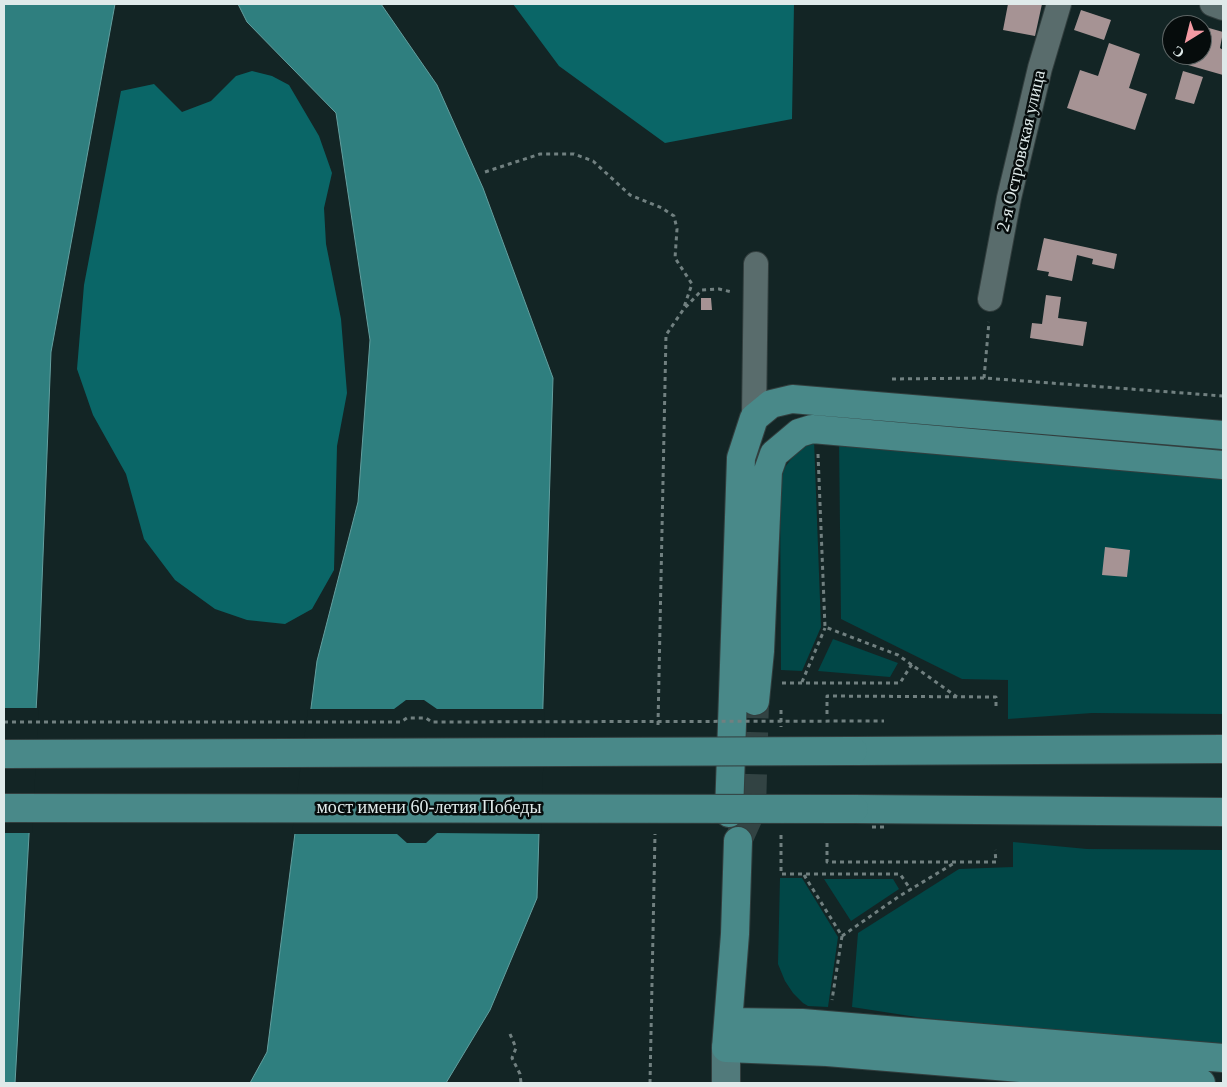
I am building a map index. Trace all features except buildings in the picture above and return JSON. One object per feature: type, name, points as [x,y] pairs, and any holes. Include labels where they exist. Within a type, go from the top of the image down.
[{"type":"main road","points":[[729,813],[741,458],[754,418],[770,404],[792,398],[1223,435]]},
{"type":"main road","points":[[754,701],[760,651],[768,471],[774,454],[799,433],[812,430],[1223,464]]},
{"type":"main road","points":[[4,754],[1223,749]]},
{"type":"main road","name":"мост имени 60-летия Победы","points":[[4,808],[854,809],[1223,812]]},
{"type":"main road","points":[[726,1083],[726,1048],[735,934],[738,841]]},
{"type":"main road","points":[[728,1022],[802,1023],[1223,1058]]},
{"type":"main road","points":[[726,1048],[826,1052],[1201,1083]]},
{"type":"street","name":"2-я Островская улица","points":[[990,299],[1009,198],[1040,68],[1059,4]]},
{"type":"street","points":[[1212,4],[1223,8]]},
{"type":"street","points":[[754,418],[756,264]]},
{"type":"path","points":[[485,172],[540,154],[574,154],[593,161],[630,195],[662,208],[674,216],[677,229],[675,258],[692,284],[683,310]]},
{"type":"path","points":[[658,726],[666,335],[683,310],[702,290],[719,289],[756,299]]},
{"type":"path","points":[[984,378],[990,299]]},
{"type":"path","points":[[885,379],[984,378],[1223,396]]},
{"type":"path","points":[[818,450],[825,628],[802,682],[900,683],[912,664]]},
{"type":"path","points":[[825,628],[898,655],[957,697]]},
{"type":"path","points":[[827,714],[827,696],[996,697],[996,708]]},
{"type":"path","points":[[4,722],[401,722],[407,718],[426,718],[432,722],[884,721]]},
{"type":"path","points":[[650,1083],[656,825]]},
{"type":"path","points":[[827,843],[827,862],[996,862],[996,850]]},
{"type":"path","points":[[842,936],[957,862]]},
{"type":"path","points":[[832,1001],[842,936],[804,875],[900,874],[911,890]]},
{"type":"path","points":[[510,1034],[516,1048],[512,1058],[520,1074],[521,1083]]},
{"type":"shaded area","points":[[4,4],[115,4],[51,352],[39,658],[15,1083],[4,1083]]},
{"type":"shaded area","points":[[238,4],[381,4],[437,85],[483,188],[553,378],[537,898],[490,1010],[446,1083],[250,1083],[267,1052],[317,661],[358,502],[370,340],[336,113],[247,22]]},
{"type":"shaded area","points":[[513,4],[794,4],[792,119],[665,143],[559,66]]},
{"type":"shaded area","points":[[252,71],[272,76],[289,85],[319,136],[332,173],[324,208],[326,244],[341,319],[347,393],[337,446],[334,570],[312,609],[285,624],[247,620],[215,609],[175,580],[144,539],[126,474],[93,415],[77,369],[84,285],[121,91],[154,84],[182,112],[211,101],[236,76]]},
{"type":"shaded area","points":[[839,437],[1223,474],[1223,714],[1092,713],[1008,719],[1008,680],[962,679],[841,619]]},
{"type":"shaded area","points":[[814,440],[821,627],[802,671],[781,670],[780,480],[785,467],[800,448]]},
{"type":"shaded area","points":[[833,639],[898,663],[890,677],[818,671]]},
{"type":"shaded area","points":[[1013,842],[1087,849],[1223,850],[1223,1045],[923,1018],[852,1007],[858,933],[959,869],[1013,867]]},
{"type":"shaded area","points":[[780,878],[802,878],[838,937],[828,1007],[808,1006],[803,1003],[785,981],[778,964]]},
{"type":"shaded area","points":[[824,879],[893,879],[899,889],[851,921]]},
{"type":"pier","points":[[406,700],[424,700],[437,709],[545,709],[541,834],[437,833],[426,843],[407,843],[397,834],[292,834],[308,709],[394,709]]},
{"type":"pier","points":[[4,708],[39,708],[32,833],[4,833]]},
{"type":"tunnel","points":[[738,841],[752,810],[755,701]]}]
